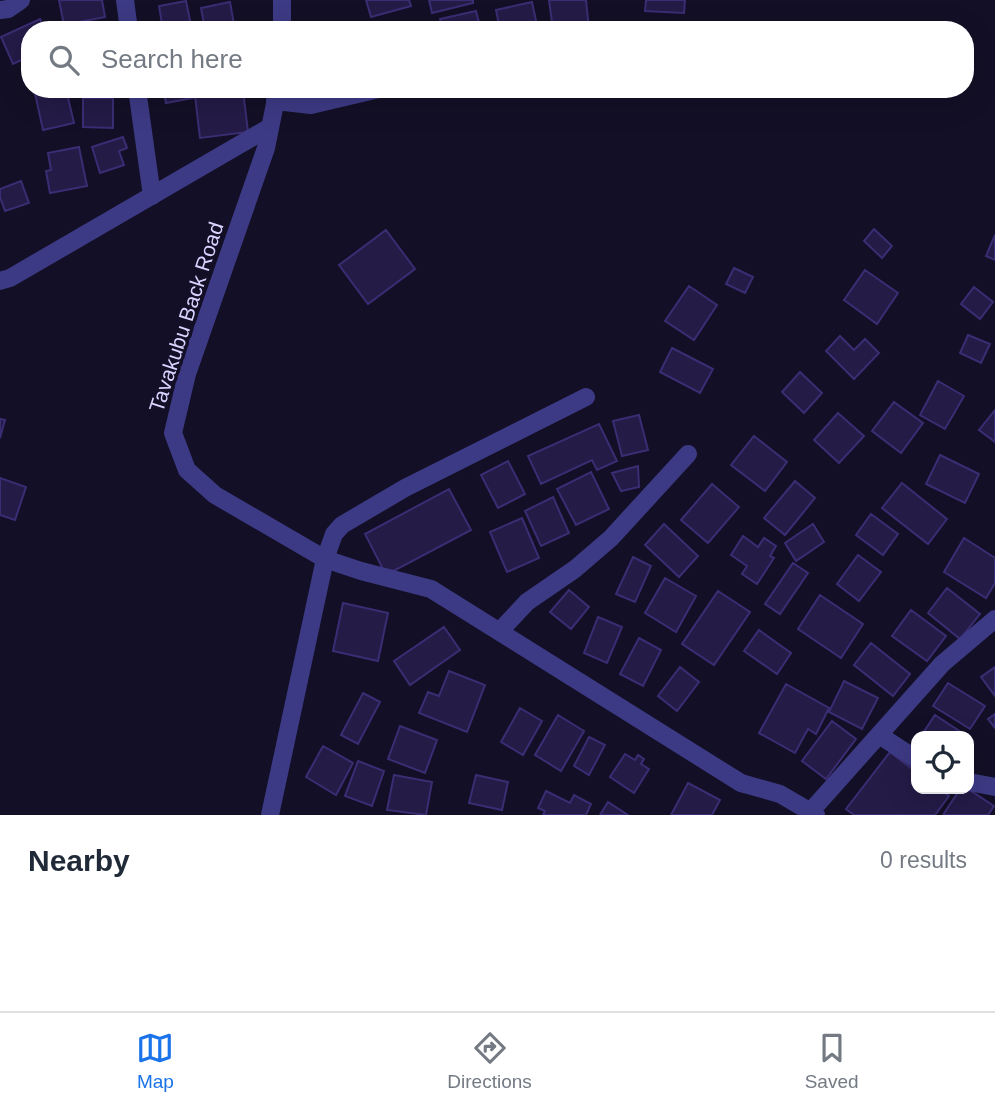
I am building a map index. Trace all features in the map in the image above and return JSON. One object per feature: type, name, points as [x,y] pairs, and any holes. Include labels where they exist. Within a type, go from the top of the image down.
[{"type":"street","points":[[0,10],[8,9],[21,0]]},
{"type":"street","points":[[125,0],[128,21]]},
{"type":"street","points":[[282,0],[282,21]]},
{"type":"street","points":[[138,98],[152,196]]},
{"type":"street","name":"Tavakubu Back Road","points":[[275,98],[266,148],[187,374],[173,433],[187,470],[215,495],[325,559],[431,589],[741,783],[780,794],[813,813]]},
{"type":"street","points":[[286,98],[311,105],[341,98]]},
{"type":"street","points":[[0,281],[10,278],[270,127]]},
{"type":"street","points":[[270,815],[325,559],[334,534],[342,525],[405,488],[586,397]]},
{"type":"street","points":[[500,631],[527,602],[575,569],[611,538],[688,454]]},
{"type":"street","points":[[813,813],[942,664],[995,620]]},
{"type":"street","points":[[879,735],[911,756]]},
{"type":"street","points":[[974,783],[995,787]]},
{"type":"building","points":[[59,0],[102,0],[105,17],[63,21]]},
{"type":"building","points":[[366,0],[409,0],[411,6],[371,17]]},
{"type":"building","points":[[429,0],[473,0],[473,3],[432,13]]},
{"type":"building","points":[[549,0],[586,0],[588,21],[552,21]]},
{"type":"building","points":[[646,0],[685,0],[684,13],[645,11]]},
{"type":"building","points":[[186,1],[190,21],[162,21],[159,6]]},
{"type":"building","points":[[230,2],[233,21],[203,21],[201,8]]},
{"type":"building","points":[[532,2],[536,21],[498,21],[496,10]]},
{"type":"building","points":[[476,11],[479,21],[441,21]]},
{"type":"building","points":[[21,28],[21,60],[13,64],[1,37]]},
{"type":"building","points":[[36,98],[68,98],[74,123],[43,130]]},
{"type":"building","points":[[83,98],[113,98],[113,128],[83,127]]},
{"type":"building","points":[[165,98],[193,98],[166,103]]},
{"type":"building","points":[[195,98],[244,98],[248,132],[200,138]]},
{"type":"building","points":[[123,137],[127,148],[119,151],[124,165],[100,173],[92,147]]},
{"type":"building","points":[[79,147],[87,186],[50,193],[46,171],[51,170],[48,153]]},
{"type":"building","points":[[21,181],[29,203],[5,211],[0,189]]},
{"type":"building","points":[[874,229],[892,246],[882,258],[864,241]]},
{"type":"building","points":[[386,230],[415,269],[368,304],[339,265]]},
{"type":"building","points":[[995,235],[995,260],[986,256]]},
{"type":"building","points":[[734,268],[753,277],[745,293],[726,284]]},
{"type":"building","points":[[865,270],[898,293],[877,324],[844,300]]},
{"type":"building","points":[[689,286],[717,305],[694,340],[665,321]]},
{"type":"building","points":[[974,287],[993,302],[980,319],[961,304]]},
{"type":"building","points":[[968,335],[990,344],[981,363],[960,353]]},
{"type":"building","points":[[840,336],[854,350],[865,339],[879,353],[854,379],[826,351]]},
{"type":"building","points":[[672,348],[713,369],[700,393],[660,372]]},
{"type":"building","points":[[800,372],[822,393],[804,413],[782,392]]},
{"type":"building","points":[[938,381],[964,396],[945,429],[920,415]]},
{"type":"building","points":[[894,402],[923,423],[901,453],[872,431]]},
{"type":"building","points":[[995,410],[995,442],[979,430]]},
{"type":"building","points":[[838,413],[864,436],[839,463],[814,440]]},
{"type":"building","points":[[639,415],[648,450],[622,456],[613,421]]},
{"type":"building","points":[[0,419],[5,420],[0,438]]},
{"type":"building","points":[[599,424],[617,461],[597,470],[592,460],[541,484],[528,456]]},
{"type":"building","points":[[754,436],[787,462],[765,491],[731,465]]},
{"type":"building","points":[[940,455],[979,474],[965,503],[926,484]]},
{"type":"building","points":[[508,461],[525,494],[498,508],[481,475]]},
{"type":"building","points":[[638,466],[639,487],[621,491],[612,473]]},
{"type":"building","points":[[591,472],[609,509],[576,525],[557,489]]},
{"type":"building","points":[[0,478],[26,487],[15,520],[0,515]]},
{"type":"building","points":[[795,481],[815,498],[785,535],[764,518]]},
{"type":"building","points":[[902,483],[947,519],[928,544],[882,508]]},
{"type":"building","points":[[712,484],[739,507],[708,543],[681,520]]},
{"type":"building","points":[[449,489],[471,530],[386,575],[365,534]]},
{"type":"building","points":[[553,497],[569,533],[541,546],[525,511]]},
{"type":"building","points":[[871,514],[898,534],[883,555],[856,535]]},
{"type":"building","points":[[522,518],[539,558],[507,572],[490,532]]},
{"type":"building","points":[[664,524],[698,556],[679,577],[645,545]]},
{"type":"building","points":[[813,524],[824,542],[796,561],[785,543]]},
{"type":"building","points":[[743,536],[758,547],[764,538],[776,546],[770,556],[774,558],[757,584],[742,574],[747,566],[731,555]]},
{"type":"building","points":[[964,538],[995,558],[995,583],[986,598],[944,572]]},
{"type":"building","points":[[858,555],[881,572],[859,601],[837,584]]},
{"type":"building","points":[[633,557],[651,566],[635,602],[616,594]]},
{"type":"building","points":[[793,563],[808,573],[780,614],[765,604]]},
{"type":"building","points":[[665,578],[696,596],[676,632],[645,613]]},
{"type":"building","points":[[947,588],[980,614],[960,639],[928,613]]},
{"type":"building","points":[[569,590],[589,607],[571,629],[550,612]]},
{"type":"building","points":[[718,591],[750,612],[714,665],[682,644]]},
{"type":"building","points":[[820,595],[863,624],[841,658],[798,629]]},
{"type":"building","points":[[343,603],[388,613],[378,661],[333,651]]},
{"type":"building","points":[[911,610],[946,636],[927,661],[892,636]]},
{"type":"building","points":[[598,617],[622,627],[607,663],[584,653]]},
{"type":"building","points":[[444,627],[460,650],[410,685],[394,661]]},
{"type":"building","points":[[759,630],[791,653],[777,674],[744,651]]},
{"type":"building","points":[[639,638],[661,650],[643,686],[620,674]]},
{"type":"building","points":[[871,643],[910,674],[893,696],[854,665]]},
{"type":"building","points":[[680,667],[699,682],[677,711],[658,696]]},
{"type":"building","points":[[995,667],[995,696],[981,677]]},
{"type":"building","points":[[449,671],[485,685],[467,732],[419,713],[428,692],[439,696]]},
{"type":"building","points":[[844,681],[878,698],[862,729],[829,712]]},
{"type":"building","points":[[948,683],[985,706],[970,729],[933,706]]},
{"type":"building","points":[[786,684],[829,708],[816,734],[808,729],[795,753],[759,733]]},
{"type":"building","points":[[363,693],[380,702],[358,744],[341,735]]},
{"type":"building","points":[[520,708],[542,721],[523,755],[501,742]]},
{"type":"building","points":[[995,714],[995,728],[988,719]]},
{"type":"building","points":[[558,715],[584,731],[561,771],[535,755]]},
{"type":"building","points":[[935,715],[959,731],[924,731]]},
{"type":"building","points":[[832,721],[856,739],[826,779],[802,761]]},
{"type":"building","points":[[400,726],[437,740],[425,773],[388,759]]},
{"type":"building","points":[[589,737],[605,745],[589,775],[574,766]]},
{"type":"building","points":[[323,746],[353,763],[336,795],[306,777]]},
{"type":"building","points":[[890,752],[911,768],[911,794],[949,796],[935,815],[854,815],[846,809]]},
{"type":"building","points":[[625,754],[635,760],[638,755],[644,759],[641,764],[649,769],[634,793],[610,777]]},
{"type":"building","points":[[358,761],[384,771],[372,806],[345,796]]},
{"type":"building","points":[[394,775],[432,782],[426,815],[387,810]]},
{"type":"building","points":[[476,775],[508,782],[502,810],[469,803]]},
{"type":"building","points":[[688,783],[720,800],[712,815],[671,815]]},
{"type":"building","points":[[546,791],[570,803],[574,795],[591,804],[586,815],[543,815],[545,811],[538,808]]},
{"type":"building","points":[[974,793],[994,806],[988,815],[943,815],[957,794]]},
{"type":"building","points":[[608,802],[628,815],[600,815]]}]
